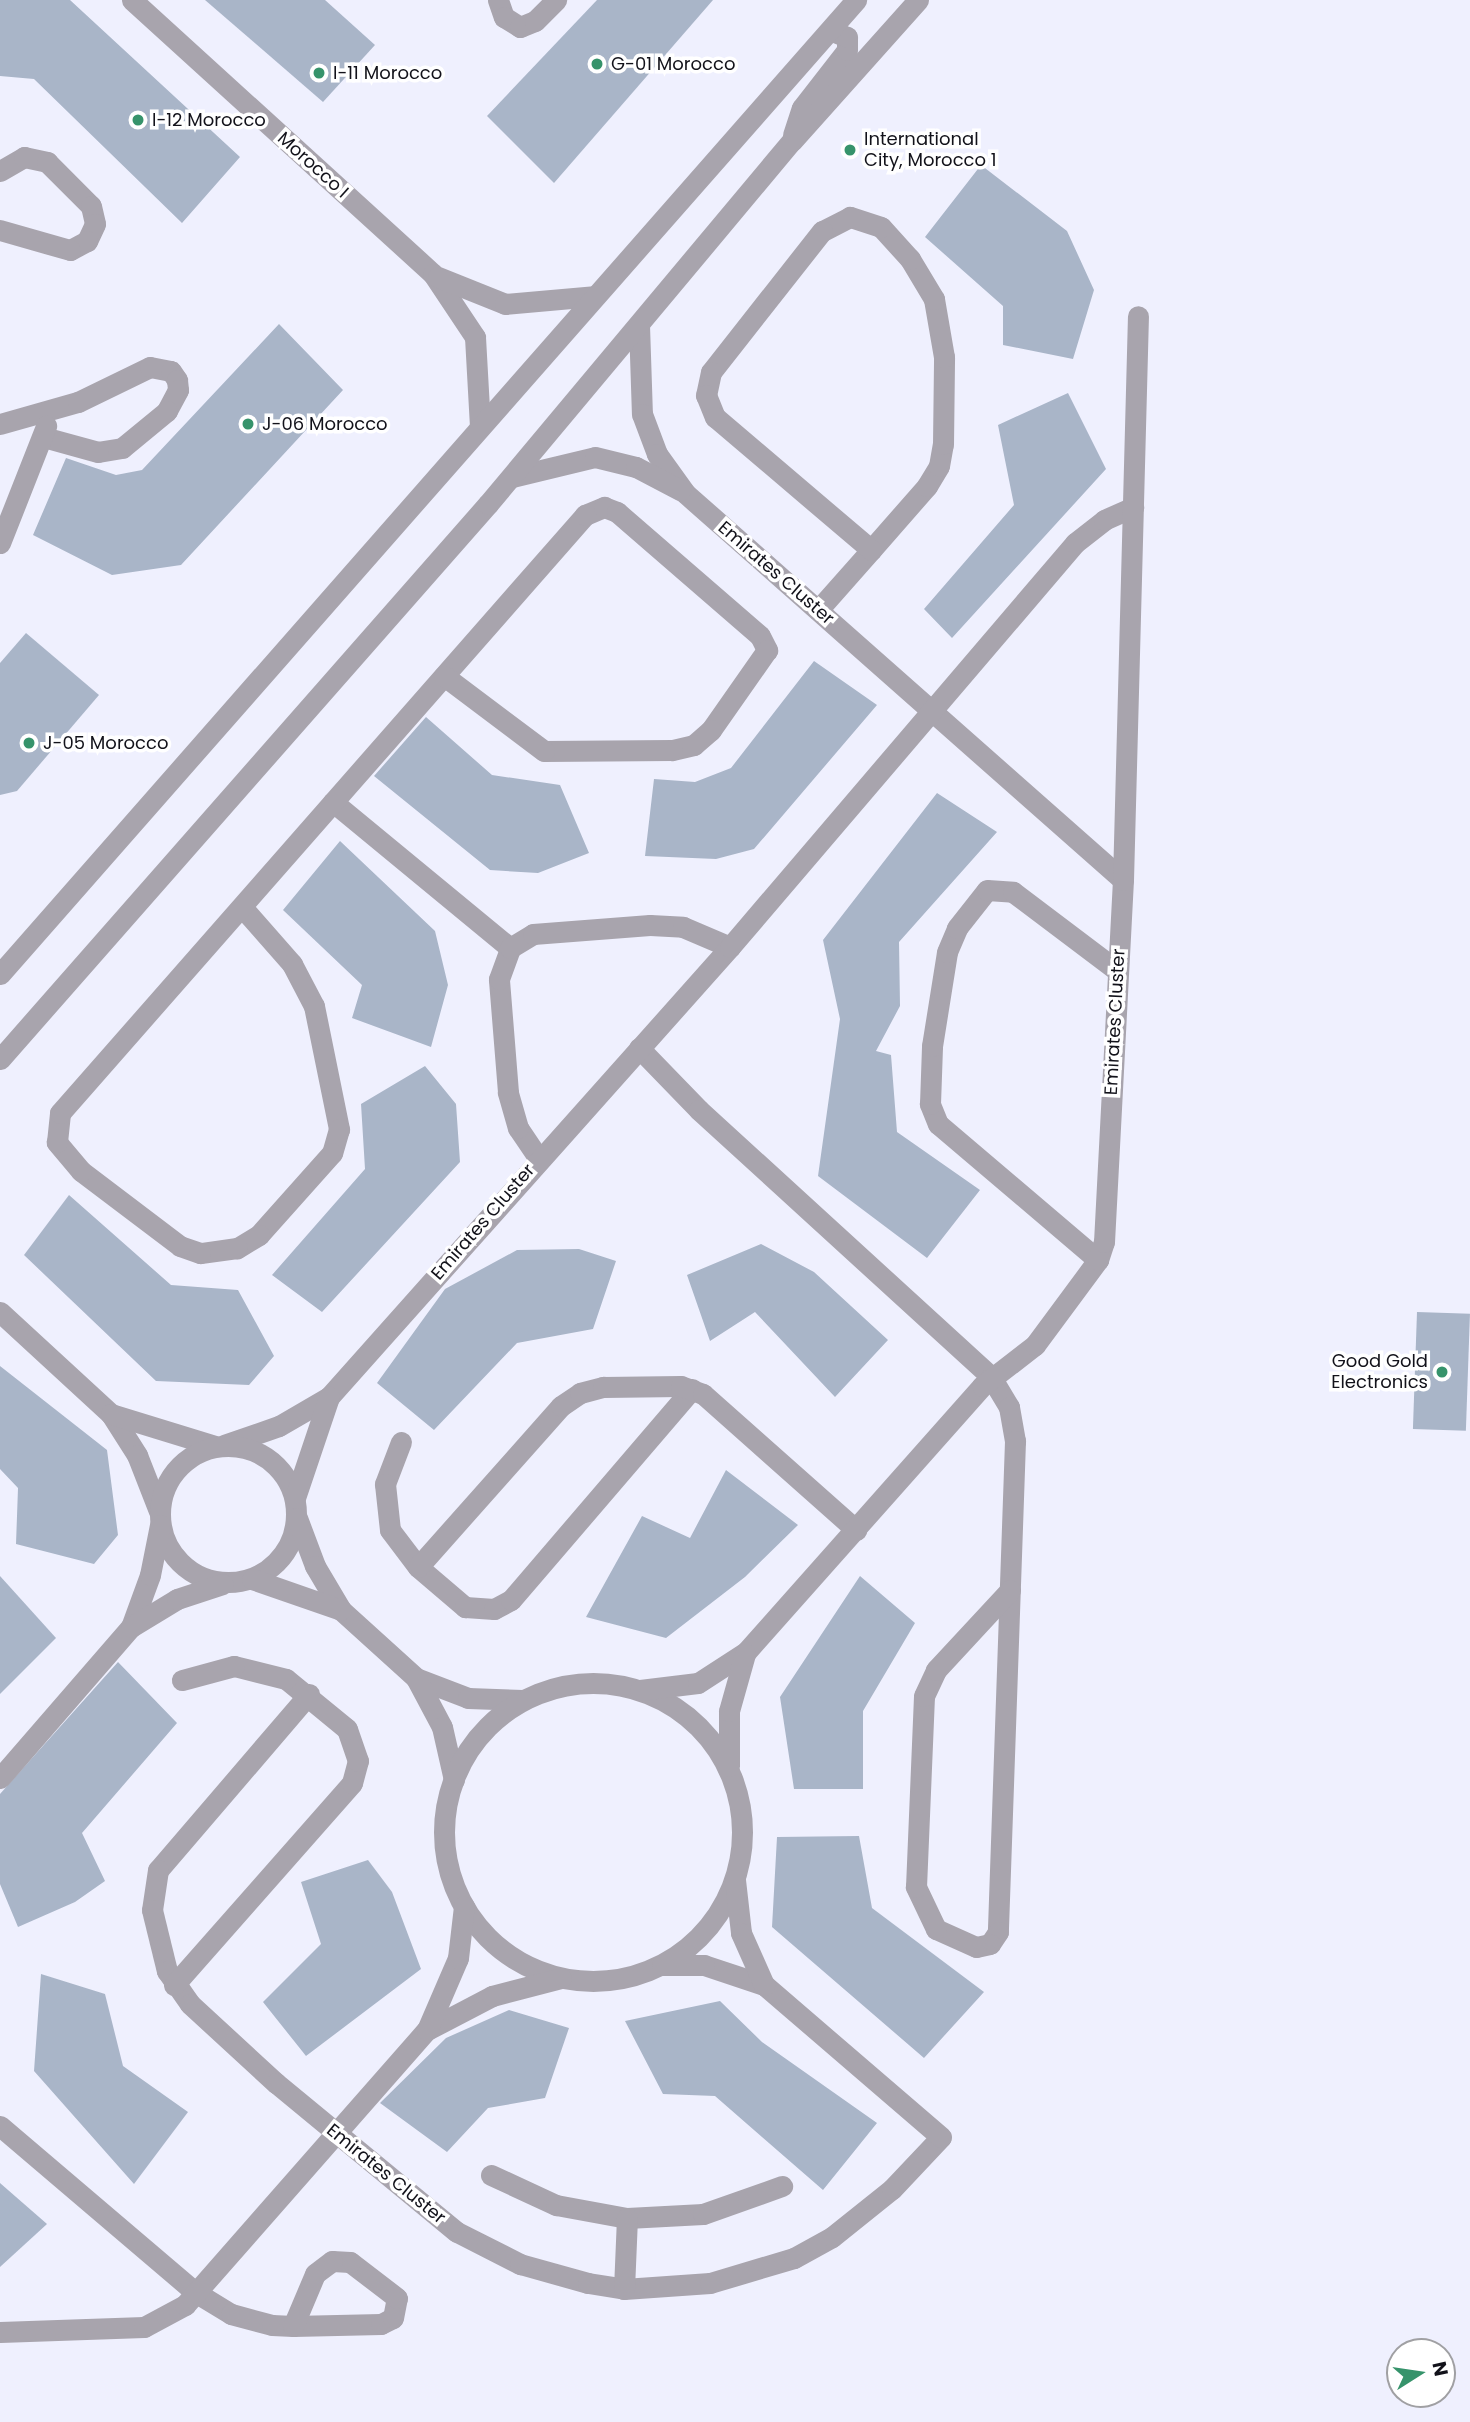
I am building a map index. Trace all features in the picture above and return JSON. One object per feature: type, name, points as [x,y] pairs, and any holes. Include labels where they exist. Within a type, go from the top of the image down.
[{"type":"street","name":"Morocco I","points":[[132,0],[433,274],[475,337],[480,427]]},
{"type":"street","points":[[498,0],[505,17],[520,27],[535,21],[556,0]]},
{"type":"street","points":[[2,970],[856,0]]},
{"type":"street","points":[[0,1059],[512,477],[792,141],[918,0]]},
{"type":"street","points":[[792,141],[802,108],[847,50],[847,37],[830,30]]},
{"type":"street","points":[[0,171],[24,156],[47,162],[91,206],[95,224],[87,241],[70,250],[0,230]]},
{"type":"street","points":[[818,610],[871,550],[939,466],[944,357],[940,321],[923,279],[881,227],[850,217],[822,232],[711,372],[706,395],[715,417],[871,550]]},
{"type":"street","name":"Morocco I","points":[[433,274],[505,304],[594,296]]},
{"type":"street","points":[[1123,880],[1138,316]]},
{"type":"street","name":"Emirates Cluster","points":[[639,325],[642,414],[657,454],[685,493],[1123,880],[1104,1242],[1098,1261],[1035,1345],[992,1377],[746,1652],[698,1683],[640,1690],[582,1683],[524,1699],[481,1733],[454,1780],[445,1844],[464,1906],[506,1952],[562,1978],[608,1980],[662,1965],[702,1933],[735,1878],[740,1807],[730,1773],[729,1711],[746,1652]]},
{"type":"street","points":[[0,424],[52,411],[150,367],[161,366],[177,380],[178,390],[167,411],[122,448],[98,452],[43,437]]},
{"type":"street","points":[[0,543],[52,411]]},
{"type":"street","name":"Emirates Cluster","points":[[512,477],[595,457],[636,467],[685,493]]},
{"type":"street","points":[[242,907],[292,964],[314,1006],[339,1129],[332,1153],[259,1235],[237,1248],[200,1252],[180,1246],[81,1171],[57,1142],[56,1123],[242,907],[333,802],[584,515],[604,507],[617,512],[760,636],[766,650],[711,730],[694,745],[672,750],[544,751],[444,676]]},
{"type":"street","name":"Emirates Cluster","points":[[220,1446],[279,1426],[329,1397],[730,947],[1075,543],[1104,520],[1133,507]]},
{"type":"street","points":[[333,802],[510,948]]},
{"type":"street","points":[[1098,1261],[937,1124],[930,1104],[932,1046],[947,952],[957,928],[987,890],[1013,892],[1118,971]]},
{"type":"street","points":[[539,1159],[518,1128],[508,1091],[499,979],[510,948],[533,934],[650,925],[683,927],[730,947]]},
{"type":"street","points":[[639,1048],[699,1110],[992,1377],[1009,1407],[1015,1441],[1010,1590],[998,1932],[990,1944],[976,1947],[936,1929],[916,1887],[924,1696],[936,1670],[1010,1590]]},
{"type":"street","points":[[0,1312],[111,1413],[137,1455],[168,1546],[183,1565],[204,1578],[229,1583]]},
{"type":"street","points":[[418,1567],[570,1398],[603,1387],[692,1389],[714,1401],[856,1530]]},
{"type":"street","points":[[401,1442],[390,1462],[385,1508],[396,1540],[418,1567],[466,1607],[484,1611],[503,1606],[692,1389]]},
{"type":"street","name":"Emirates Cluster","points":[[295,1508],[329,1397]]},
{"type":"street","points":[[111,1413],[220,1446],[261,1454],[288,1481],[315,1566],[341,1610],[416,1678],[442,1727],[454,1780]]},
{"type":"street","points":[[131,1627],[150,1575],[166,1486],[182,1463],[220,1446]]},
{"type":"street","points":[[0,1779],[131,1627],[177,1599],[251,1578],[283,1555],[295,1508]]},
{"type":"street","points":[[251,1578],[341,1610]]},
{"type":"street","points":[[174,1985],[352,1783],[358,1761],[353,1738],[309,1694],[261,1669],[208,1669],[182,1680]]},
{"type":"street","points":[[416,1678],[468,1698],[524,1699]]},
{"type":"street","name":"Emirates Cluster","points":[[640,1690],[694,1722],[730,1773]]},
{"type":"street","points":[[174,1985],[152,1910],[158,1870],[309,1694]]},
{"type":"street","points":[[735,1878],[741,1933],[764,1984]]},
{"type":"street","points":[[0,2332],[144,2327],[173,2315],[427,2030],[454,1970],[464,1906]]},
{"type":"street","points":[[662,1965],[704,1965],[764,1984]]},
{"type":"street","points":[[427,2030],[492,1996],[562,1978]]},
{"type":"street","name":"Emirates Cluster","points":[[174,1985],[335,2133],[457,2232],[488,2249],[554,2275],[624,2289],[710,2283],[794,2258],[863,2214],[941,2137],[764,1984]]},
{"type":"street","points":[[0,2126],[195,2292],[242,2317],[293,2326],[381,2324],[393,2318],[397,2298],[350,2262],[332,2261],[316,2274],[293,2326]]},
{"type":"street","points":[[491,2175],[556,2205],[627,2218],[703,2214],[782,2186]]},
{"type":"street","points":[[624,2289],[627,2218]]},
{"type":"building","name":"I-12 Morocco","points":[[0,0],[70,0],[240,157],[182,223],[34,79],[0,76]]},
{"type":"building","name":"I-11 Morocco","points":[[205,0],[325,0],[375,45],[323,102]]},
{"type":"building","name":"G-01 Morocco","points":[[597,0],[713,0],[554,183],[487,116]]},
{"type":"building","points":[[981,165],[1067,231],[1094,290],[1073,359],[1003,345],[1003,306],[925,237]]},
{"type":"building","name":"J-06 Morocco","points":[[279,324],[343,390],[181,565],[112,575],[33,535],[66,458],[116,475],[142,470]]},
{"type":"building","points":[[1068,393],[1106,469],[952,638],[924,609],[1014,505],[998,425]]},
{"type":"building","name":"J-05 Morocco","points":[[26,633],[99,695],[17,791],[0,795],[0,663]]},
{"type":"building","points":[[814,661],[877,705],[754,849],[716,859],[645,856],[654,779],[695,782],[731,768]]},
{"type":"building","points":[[426,717],[492,775],[560,785],[589,853],[538,873],[490,870],[374,776]]},
{"type":"building","points":[[937,793],[997,832],[899,942],[900,1006],[876,1051],[891,1055],[897,1132],[980,1190],[927,1258],[818,1176],[840,1019],[823,940]]},
{"type":"building","points":[[340,841],[435,931],[448,985],[431,1047],[352,1018],[362,985],[283,910]]},
{"type":"building","points":[[425,1066],[456,1104],[460,1162],[322,1312],[272,1275],[365,1169],[361,1104]]},
{"type":"building","points":[[69,1195],[171,1285],[238,1290],[274,1356],[249,1385],[156,1381],[24,1255]]},
{"type":"building","points":[[761,1244],[814,1272],[888,1340],[835,1397],[755,1312],[710,1341],[687,1275]]},
{"type":"building","points":[[579,1249],[616,1261],[593,1329],[517,1343],[434,1430],[377,1383],[445,1289],[517,1250]]},
{"type":"building","name":"Good Gold Electronics","points":[[1417,1312],[1470,1314],[1466,1431],[1413,1429]]},
{"type":"building","points":[[0,1366],[107,1450],[118,1535],[94,1564],[16,1544],[18,1488],[0,1469]]},
{"type":"building","points":[[726,1470],[798,1525],[745,1577],[666,1638],[586,1617],[642,1516],[690,1538]]},
{"type":"building","points":[[0,1576],[56,1638],[0,1694]]},
{"type":"building","points":[[860,1576],[915,1623],[863,1711],[863,1789],[794,1789],[780,1697]]},
{"type":"building","points":[[118,1662],[177,1723],[82,1833],[105,1881],[75,1902],[18,1927],[0,1884],[0,1794]]},
{"type":"building","points":[[859,1836],[872,1908],[984,1992],[924,2058],[772,1927],[777,1837]]},
{"type":"building","points":[[368,1860],[392,1892],[421,1969],[306,2056],[263,2002],[321,1944],[301,1882]]},
{"type":"building","points":[[41,1974],[105,1994],[123,2066],[188,2112],[134,2184],[34,2071]]},
{"type":"building","points":[[720,2001],[762,2042],[877,2123],[823,2190],[715,2096],[663,2094],[625,2021]]},
{"type":"building","points":[[509,2010],[569,2028],[545,2098],[488,2108],[447,2152],[380,2103],[446,2038]]},
{"type":"building","points":[[0,2183],[47,2224],[0,2267]]},
{"type":"place","name":"G-01 Morocco","points":[[597,64]]},
{"type":"place","name":"I-11 Morocco","points":[[319,73]]},
{"type":"place","name":"I-12 Morocco","points":[[138,120]]},
{"type":"place","name":"International City, Morocco 1","points":[[850,150]]},
{"type":"place","name":"J-06 Morocco","points":[[248,424]]},
{"type":"place","name":"J-05 Morocco","points":[[29,743]]},
{"type":"place","name":"Good Gold Electronics","points":[[1442,1372]]}]
